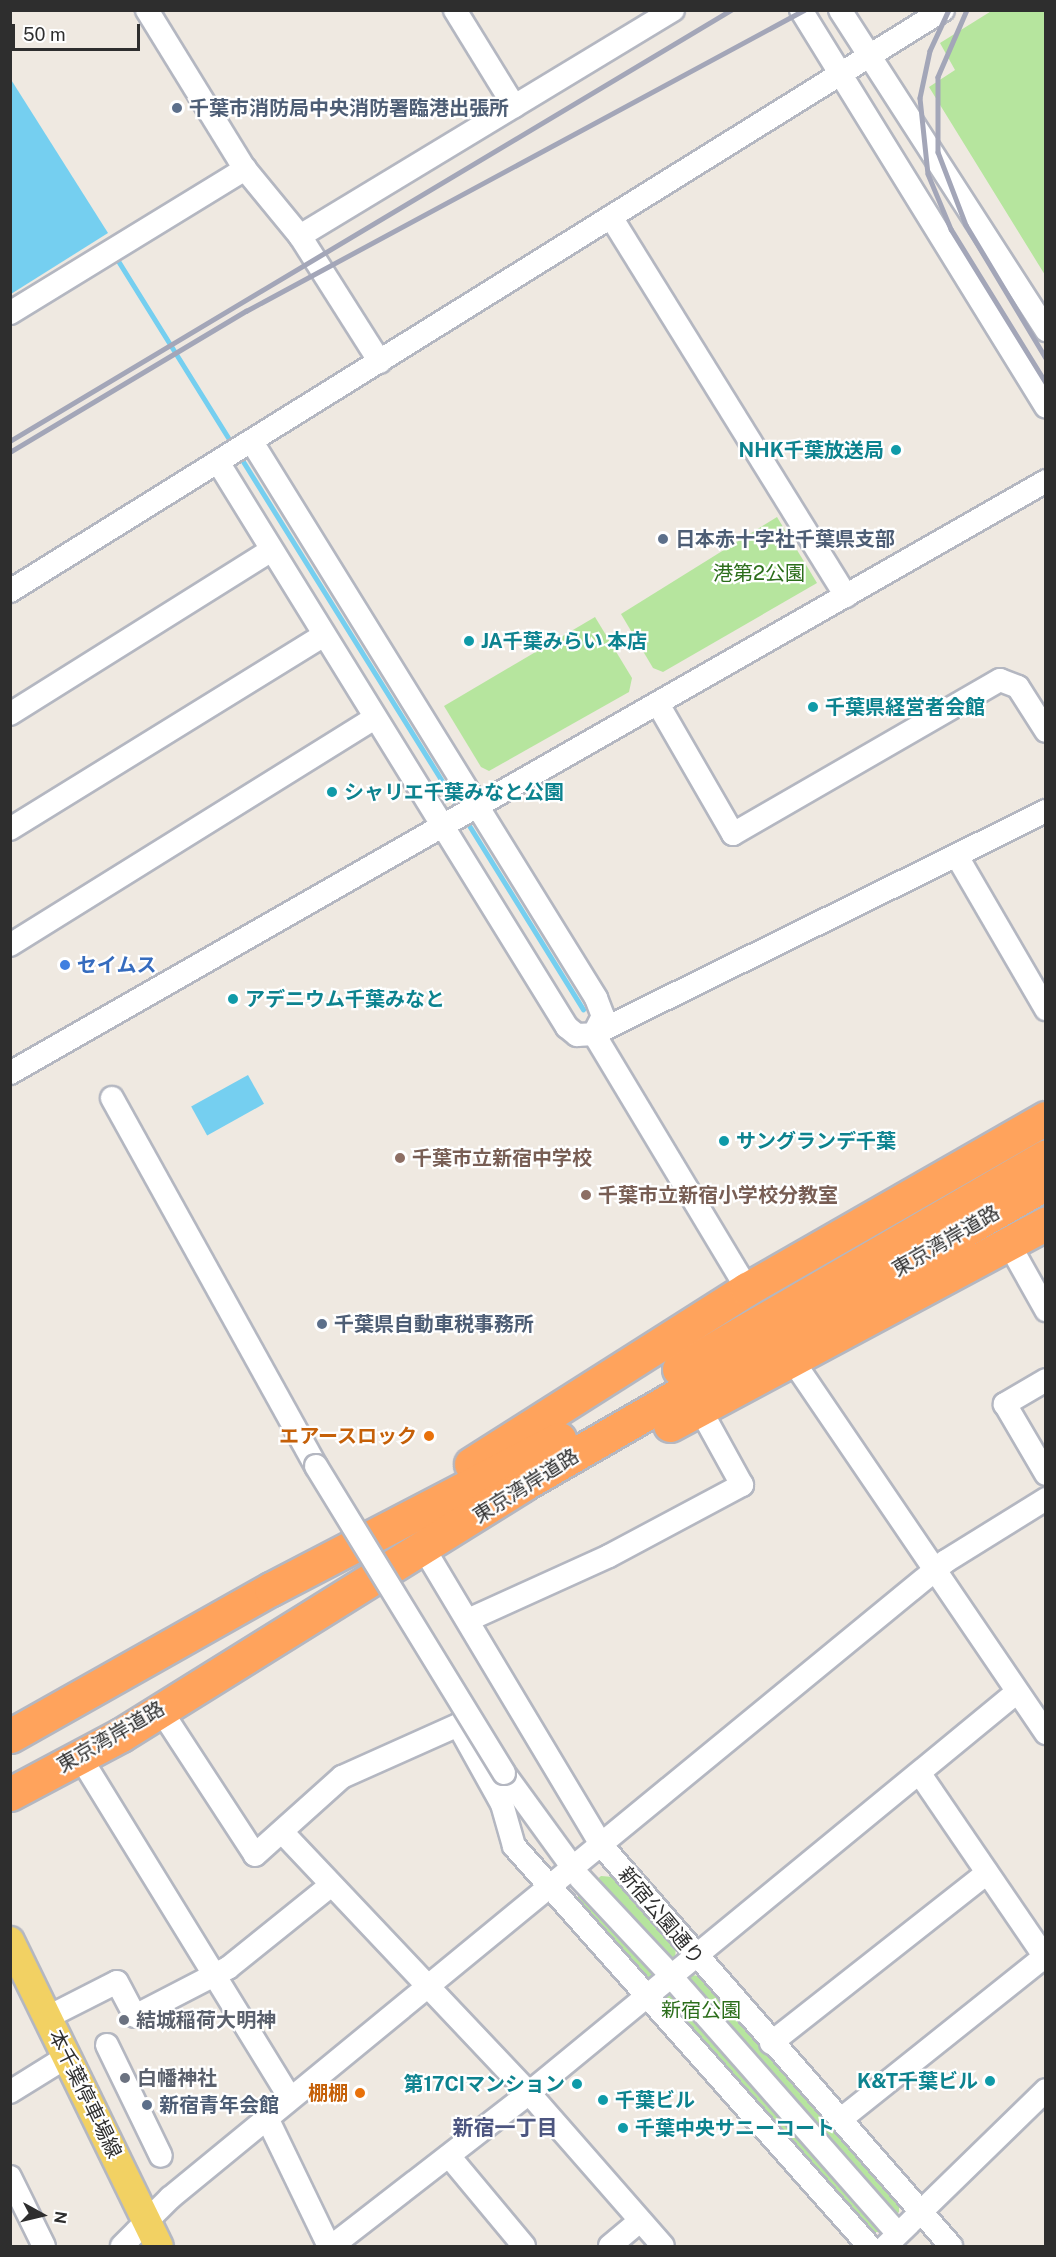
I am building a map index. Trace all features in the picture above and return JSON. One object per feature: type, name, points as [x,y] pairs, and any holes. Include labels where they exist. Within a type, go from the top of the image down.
[{"type":"highway","points":[[272,1589],[322,1552],[747,1289],[1046,1118]]},
{"type":"highway","name":"東京湾岸道路","points":[[10,1736],[272,1589],[544,1447],[1046,1156]]},
{"type":"highway","name":"東京湾岸道路","points":[[10,1794],[160,1709],[423,1548],[1046,1184]]},
{"type":"highway","points":[[482,1514],[527,1499],[793,1361],[1046,1223]]},
{"type":"main road","name":"本千葉停車場線","points":[[10,1941],[48,2017],[95,2045],[147,2220],[159,2247]]},
{"type":"street","points":[[147,10],[245,169],[300,236],[380,362]]},
{"type":"street","points":[[455,10],[514,106]]},
{"type":"street","points":[[300,236],[673,10]]},
{"type":"street","points":[[801,10],[1046,406]]},
{"type":"street","points":[[840,10],[1046,330]]},
{"type":"street","points":[[10,591],[870,58],[943,10]]},
{"type":"street","points":[[10,313],[245,169]]},
{"type":"street","points":[[611,217],[846,596]]},
{"type":"street","points":[[235,452],[271,550],[567,1027],[577,1035],[594,1034],[958,858],[1046,811]]},
{"type":"street","points":[[235,452],[477,808],[596,998],[603,1016],[594,1034]]},
{"type":"street","points":[[10,1073],[1046,481]]},
{"type":"street","points":[[10,714],[271,550]]},
{"type":"street","points":[[10,829],[323,636]]},
{"type":"street","points":[[658,704],[733,834],[1000,680],[1018,687],[1046,731]]},
{"type":"street","points":[[10,945],[375,718]]},
{"type":"street","points":[[958,858],[1046,1009]]},
{"type":"street","points":[[594,1034],[747,1289]]},
{"type":"street","points":[[112,1098],[316,1466],[504,1773],[574,1869],[672,1977],[890,2237],[921,2212],[1046,2090]]},
{"type":"street","points":[[1009,1244],[1042,1297]]},
{"type":"street","points":[[793,1361],[933,1572],[1046,1733]]},
{"type":"street","points":[[1046,1380],[1005,1404],[1046,1474]]},
{"type":"street","points":[[468,1620],[609,1557],[742,1485],[700,1409]]},
{"type":"street","points":[[122,2247],[147,2220],[290,2098],[430,1989],[933,1572],[1045,1499]]},
{"type":"street","name":"新宿公園通り","points":[[423,1548],[602,1846],[695,1957],[951,2247]]},
{"type":"street","points":[[267,2118],[331,2247],[529,2093],[1016,1693]]},
{"type":"street","points":[[160,1709],[255,1855],[284,1834],[342,1777],[458,1725],[502,1804],[514,1846],[549,1889],[869,2247]]},
{"type":"street","points":[[79,1755],[290,2098]]},
{"type":"street","points":[[840,2120],[1045,1958],[920,1774]]},
{"type":"street","points":[[284,1834],[330,1886],[529,2093],[663,2247]]},
{"type":"street","points":[[771,2043],[987,1873]]},
{"type":"street","points":[[48,2017],[117,1982],[135,2016],[214,1975],[330,1886]]},
{"type":"street","points":[[10,2092],[95,2045],[161,2156]]},
{"type":"street","points":[[449,2156],[524,2247]]},
{"type":"street","points":[[10,2177],[44,2247]]},
{"type":"street","points":[[610,2247],[640,2221]]},
{"type":"green space","points":[[993,10],[1045,11],[1045,275],[929,87],[955,70],[940,43]]},
{"type":"green space","name":"港第2公園","points":[[777,517],[817,583],[663,672],[653,668],[621,614]]},
{"type":"green space","points":[[595,617],[632,678],[629,692],[489,771],[481,767],[444,706]]},
{"type":"green space","name":"新宿公園","points":[[601,1876],[613,1877],[676,1947],[675,1959],[652,1979],[640,1977],[577,1908],[578,1895]]},
{"type":"green space","name":"新宿公園","points":[[689,1975],[702,1976],[899,2199],[899,2212],[879,2232],[867,2232],[665,2007],[666,1994]]},
{"type":"water","points":[[10,78],[108,233],[11,294],[10,294]]},
{"type":"water","points":[[248,1075],[264,1104],[207,1135],[191,1107]]},
{"type":"waterway","points":[[115,256],[234,447]]},
{"type":"waterway","points":[[239,455],[459,809]]},
{"type":"waterway","points":[[465,819],[583,1009]]},
{"type":"railway","points":[[10,441],[731,10]]},
{"type":"railway","points":[[10,452],[246,311],[804,10]]},
{"type":"railway","points":[[949,10],[930,51],[920,98],[928,174],[951,229],[1046,383]]},
{"type":"railway","points":[[967,10],[938,77],[938,152],[966,225],[1046,358]]},
{"type":"place","name":"千葉市消防局中央消防署臨港出張所","points":[[177,108]]},
{"type":"place","name":"NHK千葉放送局","points":[[896,450]]},
{"type":"place","name":"日本赤十字社千葉県支部","points":[[663,539]]},
{"type":"place","name":"JA千葉みらい 本店","points":[[469,641]]},
{"type":"place","name":"千葉県経営者会館","points":[[813,707]]},
{"type":"place","name":"シャリエ千葉みなと公園","points":[[332,792]]},
{"type":"place","name":"セイムス","points":[[65,965]]},
{"type":"place","name":"アデニウム千葉みなと","points":[[233,999]]},
{"type":"place","name":"サングランデ千葉","points":[[724,1141]]},
{"type":"place","name":"千葉市立新宿中学校","points":[[400,1158]]},
{"type":"place","name":"千葉市立新宿小学校分教室","points":[[586,1195]]},
{"type":"place","name":"千葉県自動車税事務所","points":[[322,1324]]},
{"type":"place","name":"エアースロック","points":[[429,1436]]},
{"type":"place","name":"結城稲荷大明神","points":[[124,2020]]},
{"type":"place","name":"白幡神社","points":[[125,2078]]},
{"type":"place","name":"K&T千葉ビル","points":[[990,2081]]},
{"type":"place","name":"第17CIマンション","points":[[577,2084]]},
{"type":"place","name":"棚棚","points":[[360,2093]]},
{"type":"place","name":"千葉ビル","points":[[603,2100]]},
{"type":"place","name":"新宿青年会館","points":[[147,2105]]},
{"type":"place","name":"千葉中央サニーコート","points":[[623,2128]]},
{"type":"district","name":"新宿一丁目","points":[[505,2128]]}]
